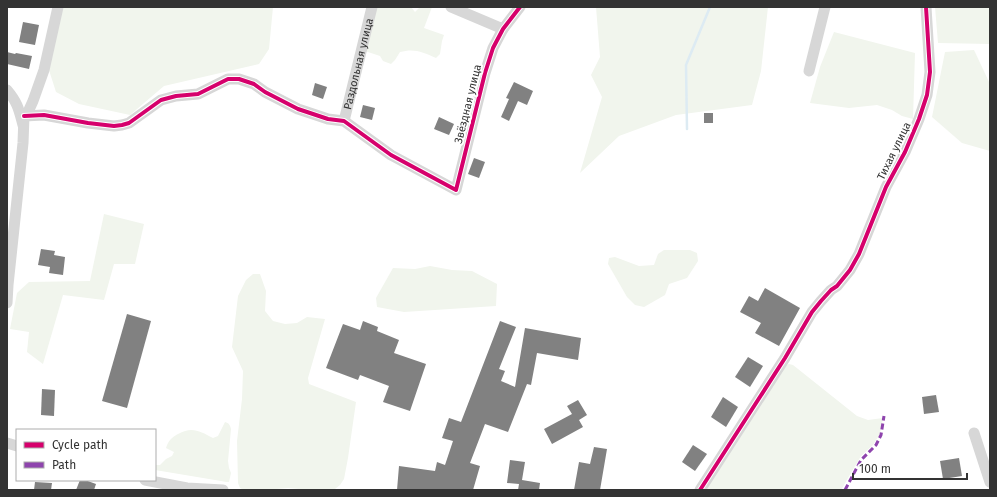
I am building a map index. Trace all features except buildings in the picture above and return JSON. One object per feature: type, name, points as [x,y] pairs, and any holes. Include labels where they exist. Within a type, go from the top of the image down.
[{"type":"street","points":[[7,303],[23,143],[24,116],[28,112],[33,102],[44,70],[58,7]]},
{"type":"street","name":"Раздольная улица","points":[[344,121],[372,7]]},
{"type":"street","points":[[451,7],[503,29]]},
{"type":"street","name":"Звёздная улица","points":[[344,121],[391,155],[456,190],[485,72],[493,48],[503,29],[520,7]]},
{"type":"street","points":[[809,71],[825,7]]},
{"type":"street","name":"Тихая улица","points":[[700,490],[785,358],[812,312],[850,270],[886,187],[906,152],[920,120],[927,95],[930,72],[926,7]]},
{"type":"street","points":[[24,116],[44,115],[114,126],[122,125],[129,123],[161,100],[168,97],[198,94],[228,80],[239,79],[254,84],[265,92],[298,109],[328,119],[344,121]]},
{"type":"street","points":[[7,90],[15,100],[18,107],[24,130]]},
{"type":"street","points":[[974,434],[990,482]]},
{"type":"street","points":[[150,481],[187,488],[223,490]]},
{"type":"shaded area","points":[[63,7],[273,7],[269,49],[259,64],[164,86],[130,115],[79,104],[56,92],[48,67]]},
{"type":"shaded area","points":[[375,7],[411,7],[415,12],[420,7],[432,7],[424,28],[444,35],[440,54],[436,58],[418,51],[410,50],[400,52],[391,64],[383,61],[380,56],[365,51]]},
{"type":"shaded area","points":[[596,7],[768,7],[761,71],[752,105],[676,115],[619,136],[580,173],[602,97],[591,75],[600,57]]},
{"type":"shaded area","points":[[935,7],[990,7],[990,44],[938,43]]},
{"type":"shaded area","points":[[834,32],[915,53],[913,119],[877,105],[849,108],[810,103],[820,67]]},
{"type":"shaded area","points":[[974,50],[990,84],[990,151],[962,143],[932,117],[945,52]]},
{"type":"shaded area","points":[[104,214],[144,224],[135,264],[114,264],[104,300],[63,295],[43,364],[27,352],[29,332],[10,329],[17,293],[29,282],[90,281]]},
{"type":"shaded area","points":[[664,250],[690,250],[697,253],[698,261],[687,278],[669,284],[665,295],[644,307],[635,305],[627,297],[608,264],[609,258],[615,257],[639,266],[654,265],[658,254]]},
{"type":"shaded area","points":[[430,266],[452,270],[472,271],[497,284],[496,306],[404,312],[377,307],[376,298],[393,268],[415,269]]},
{"type":"shaded area","points":[[253,274],[260,274],[266,291],[265,311],[273,321],[285,324],[297,323],[307,317],[325,319],[308,378],[309,384],[356,402],[344,479],[335,489],[310,490],[288,488],[244,490],[240,488],[238,483],[237,441],[242,399],[243,371],[232,347],[238,296],[246,280]]},
{"type":"shaded area","points":[[786,365],[793,365],[857,416],[868,420],[883,418],[880,434],[873,445],[861,456],[841,490],[705,490]]},
{"type":"shaded area","points":[[225,422],[229,424],[231,429],[228,461],[231,473],[229,482],[156,470],[156,465],[160,465],[172,456],[174,452],[166,448],[169,441],[174,436],[188,430],[196,430],[213,438],[218,436]]},
{"type":"waterway","points":[[687,129],[686,65],[710,7]]},
{"type":"marked path","points":[[845,490],[861,460],[876,445],[881,435],[884,416]]},
{"type":"cycle path","points":[[24,116],[44,115],[88,123],[114,126],[122,125],[129,123],[161,100],[176,96],[198,94],[228,79],[239,79],[254,84],[265,92],[298,109],[328,119],[344,121],[391,155],[456,190],[485,73],[493,48],[503,29],[520,7]]},
{"type":"cycle path","points":[[700,490],[785,358],[812,312],[850,270],[859,254],[886,187],[905,152],[927,95],[930,72],[926,7]]}]
